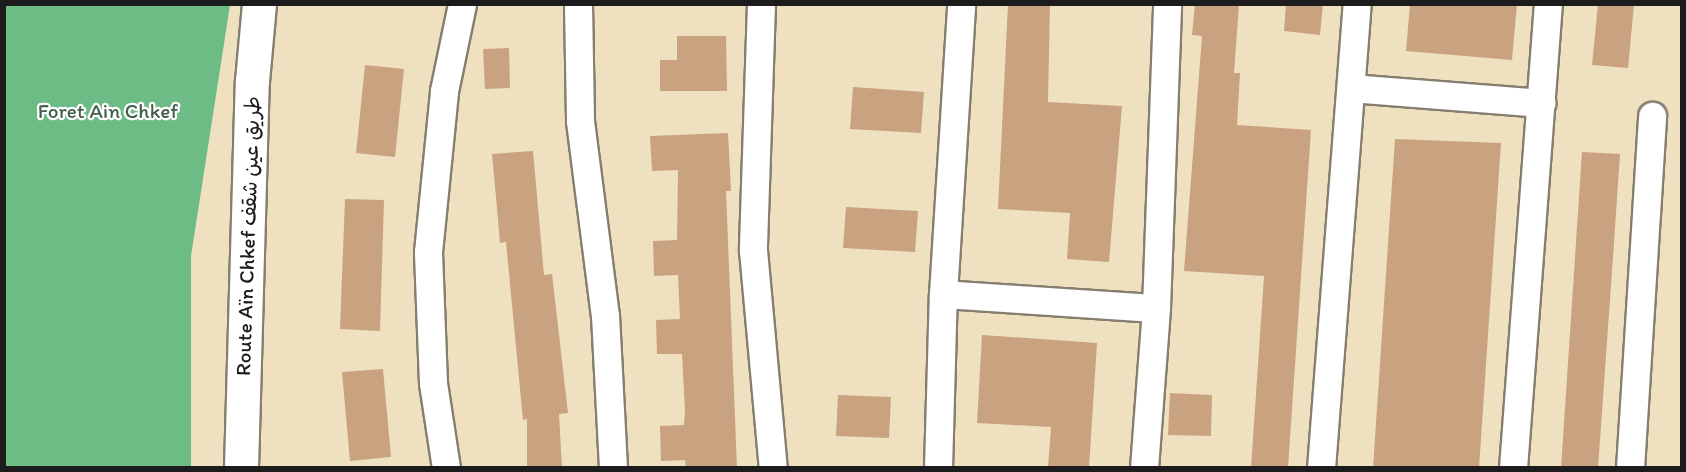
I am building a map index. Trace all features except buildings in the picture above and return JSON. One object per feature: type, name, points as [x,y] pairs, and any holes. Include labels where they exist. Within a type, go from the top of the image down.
[{"type":"street","name":"Route Aïn Chkef طريق عين شقف","points":[[242,468],[252,93],[259,4]]},
{"type":"street","points":[[446,468],[433,383],[428,252],[444,91],[462,4]]},
{"type":"street","points":[[578,4],[580,122],[605,315],[613,468]]},
{"type":"street","points":[[761,4],[753,250],[773,468]]},
{"type":"street","points":[[938,468],[943,294],[961,4]]},
{"type":"street","points":[[1144,468],[1156,308],[1167,4]]},
{"type":"street","points":[[1321,468],[1357,4]]},
{"type":"street","points":[[1513,468],[1548,4]]},
{"type":"street","points":[[1351,88],[1540,103]]},
{"type":"street","points":[[1630,468],[1652,116]]},
{"type":"street","points":[[943,294],[1156,308]]},
{"type":"green space","name":"Foret Ain Chkef","points":[[4,5],[230,5],[191,256],[191,467],[5,467]]}]
